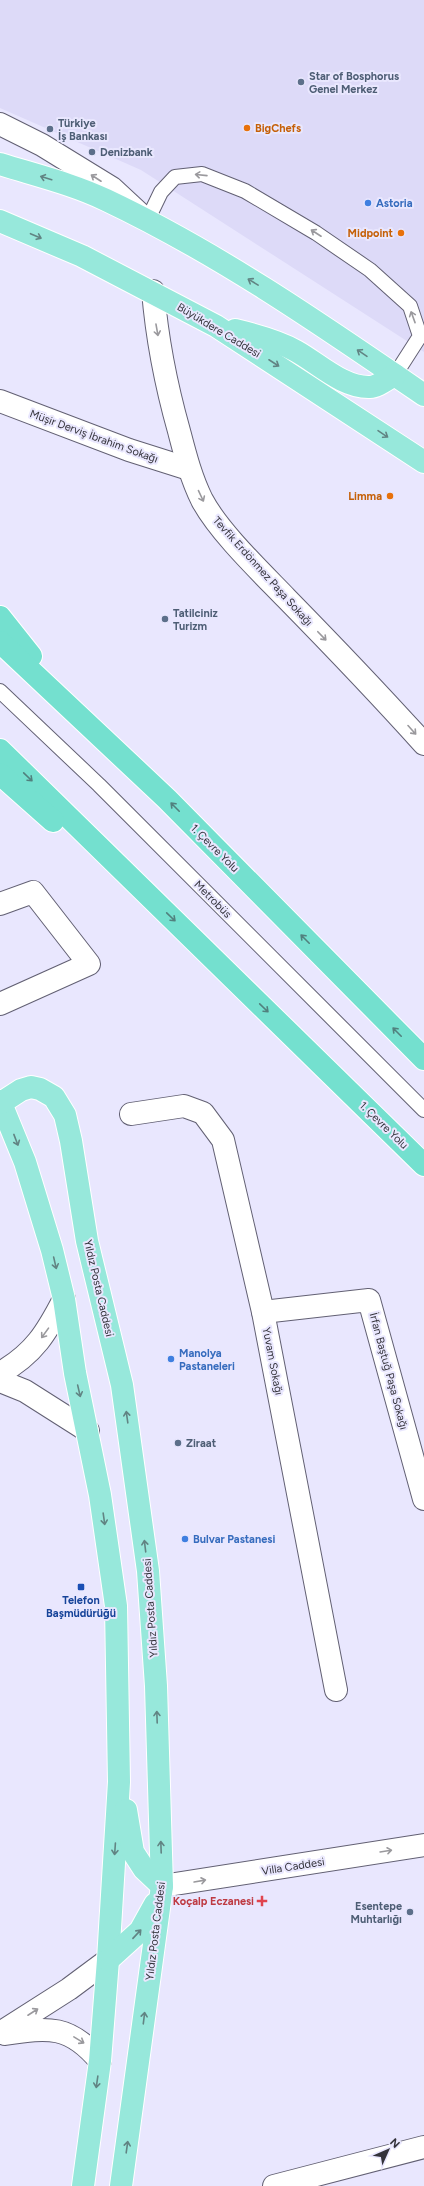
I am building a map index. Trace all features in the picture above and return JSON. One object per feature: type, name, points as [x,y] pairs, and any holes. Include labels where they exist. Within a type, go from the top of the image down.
[{"type":"highway","points":[[0,617],[74,710]]},
{"type":"highway","name":"1. Çevre Yolu","points":[[0,642],[166,798],[424,1059]]},
{"type":"highway","name":"1. Çevre Yolu","points":[[0,750],[424,1165]]},
{"type":"highway","points":[[0,774],[56,823],[143,890]]},
{"type":"main road","points":[[0,164],[105,199],[187,242],[285,301],[424,395]]},
{"type":"main road","name":"Büyükdere Caddesi","points":[[0,221],[82,256],[152,291],[216,326],[424,462]]},
{"type":"main road","points":[[216,326],[271,340],[296,351],[336,377],[348,382],[371,387],[395,375]]},
{"type":"main road","name":"Yıldız Posta Caddesi","points":[[83,2186],[100,2061],[119,1782],[116,1606],[100,1495],[75,1373],[64,1298],[52,1250],[24,1162],[1,1102],[21,1090],[31,1087],[40,1089],[54,1097],[65,1115],[71,1141],[88,1241],[122,1385],[148,1571],[156,1686],[162,1886],[122,2186]]},
{"type":"main road","points":[[108,1960],[140,1931],[152,1913],[162,1886],[144,1869],[133,1852],[129,1824],[119,1782]]},
{"type":"street","points":[[0,124],[49,149],[112,188],[147,221]]},
{"type":"street","name":"Tevfik Erdönmez Paşa Sokağı","points":[[152,291],[156,325],[169,395],[189,470],[202,500],[214,519],[269,581],[384,699],[424,744]]},
{"type":"street","name":"Müşir Derviş İbrahim Sokağı","points":[[0,401],[129,450],[189,470]]},
{"type":"street","points":[[0,904],[33,892],[89,964],[0,1004]]},
{"type":"street","name":"Yuvam Sokağı","points":[[131,1114],[184,1106],[203,1113],[223,1140],[263,1312],[336,1690]]},
{"type":"street","points":[[0,1372],[16,1363],[33,1349],[50,1325],[64,1298]]},
{"type":"street","name":"İrfan Baştuğ Paşa Sokağı","points":[[263,1312],[369,1300],[424,1499]]},
{"type":"street","points":[[0,1381],[25,1391],[88,1431]]},
{"type":"street","name":"Villa Caddesi","points":[[162,1886],[424,1845]]},
{"type":"street","points":[[0,2034],[69,1989],[108,1960]]},
{"type":"street","points":[[0,2034],[33,2030],[64,2032],[86,2044],[100,2061]]},
{"type":"street","points":[[274,2186],[424,2147]]},
{"type":"lane","points":[[147,221],[161,192],[175,177],[202,174],[245,191],[316,233],[370,270],[410,306],[420,336],[395,375]]},
{"type":"lane","name":"Metrobüs","points":[[0,691],[99,785],[424,1110]]},
{"type":"shaded area","points":[[0,0],[424,0],[424,352],[141,170],[0,108]]},
{"type":"place","name":"Star of Bosphorus Genel Merkez","points":[[301,82]]},
{"type":"place","name":"BigChefs","points":[[247,128]]},
{"type":"place","name":"Türkiye İş Bankası","points":[[50,129]]},
{"type":"place","name":"Denizbank","points":[[92,152]]},
{"type":"place","name":"Astoria","points":[[368,203]]},
{"type":"place","name":"Midpoint","points":[[401,233]]},
{"type":"place","name":"Limma","points":[[390,496]]},
{"type":"place","name":"Tatilciniz Turizm","points":[[165,619]]},
{"type":"place","name":"Manolya Pastaneleri","points":[[171,1359]]},
{"type":"place","name":"Ziraat","points":[[178,1443]]},
{"type":"place","name":"Bulvar Pastanesi","points":[[185,1539]]},
{"type":"place","name":"Telefon Başmüdürüğü","points":[[81,1587]]},
{"type":"place","name":"Koçalp Eczanesi","points":[[262,1901]]},
{"type":"place","name":"Esentepe Muhtarlığı","points":[[410,1912]]}]
